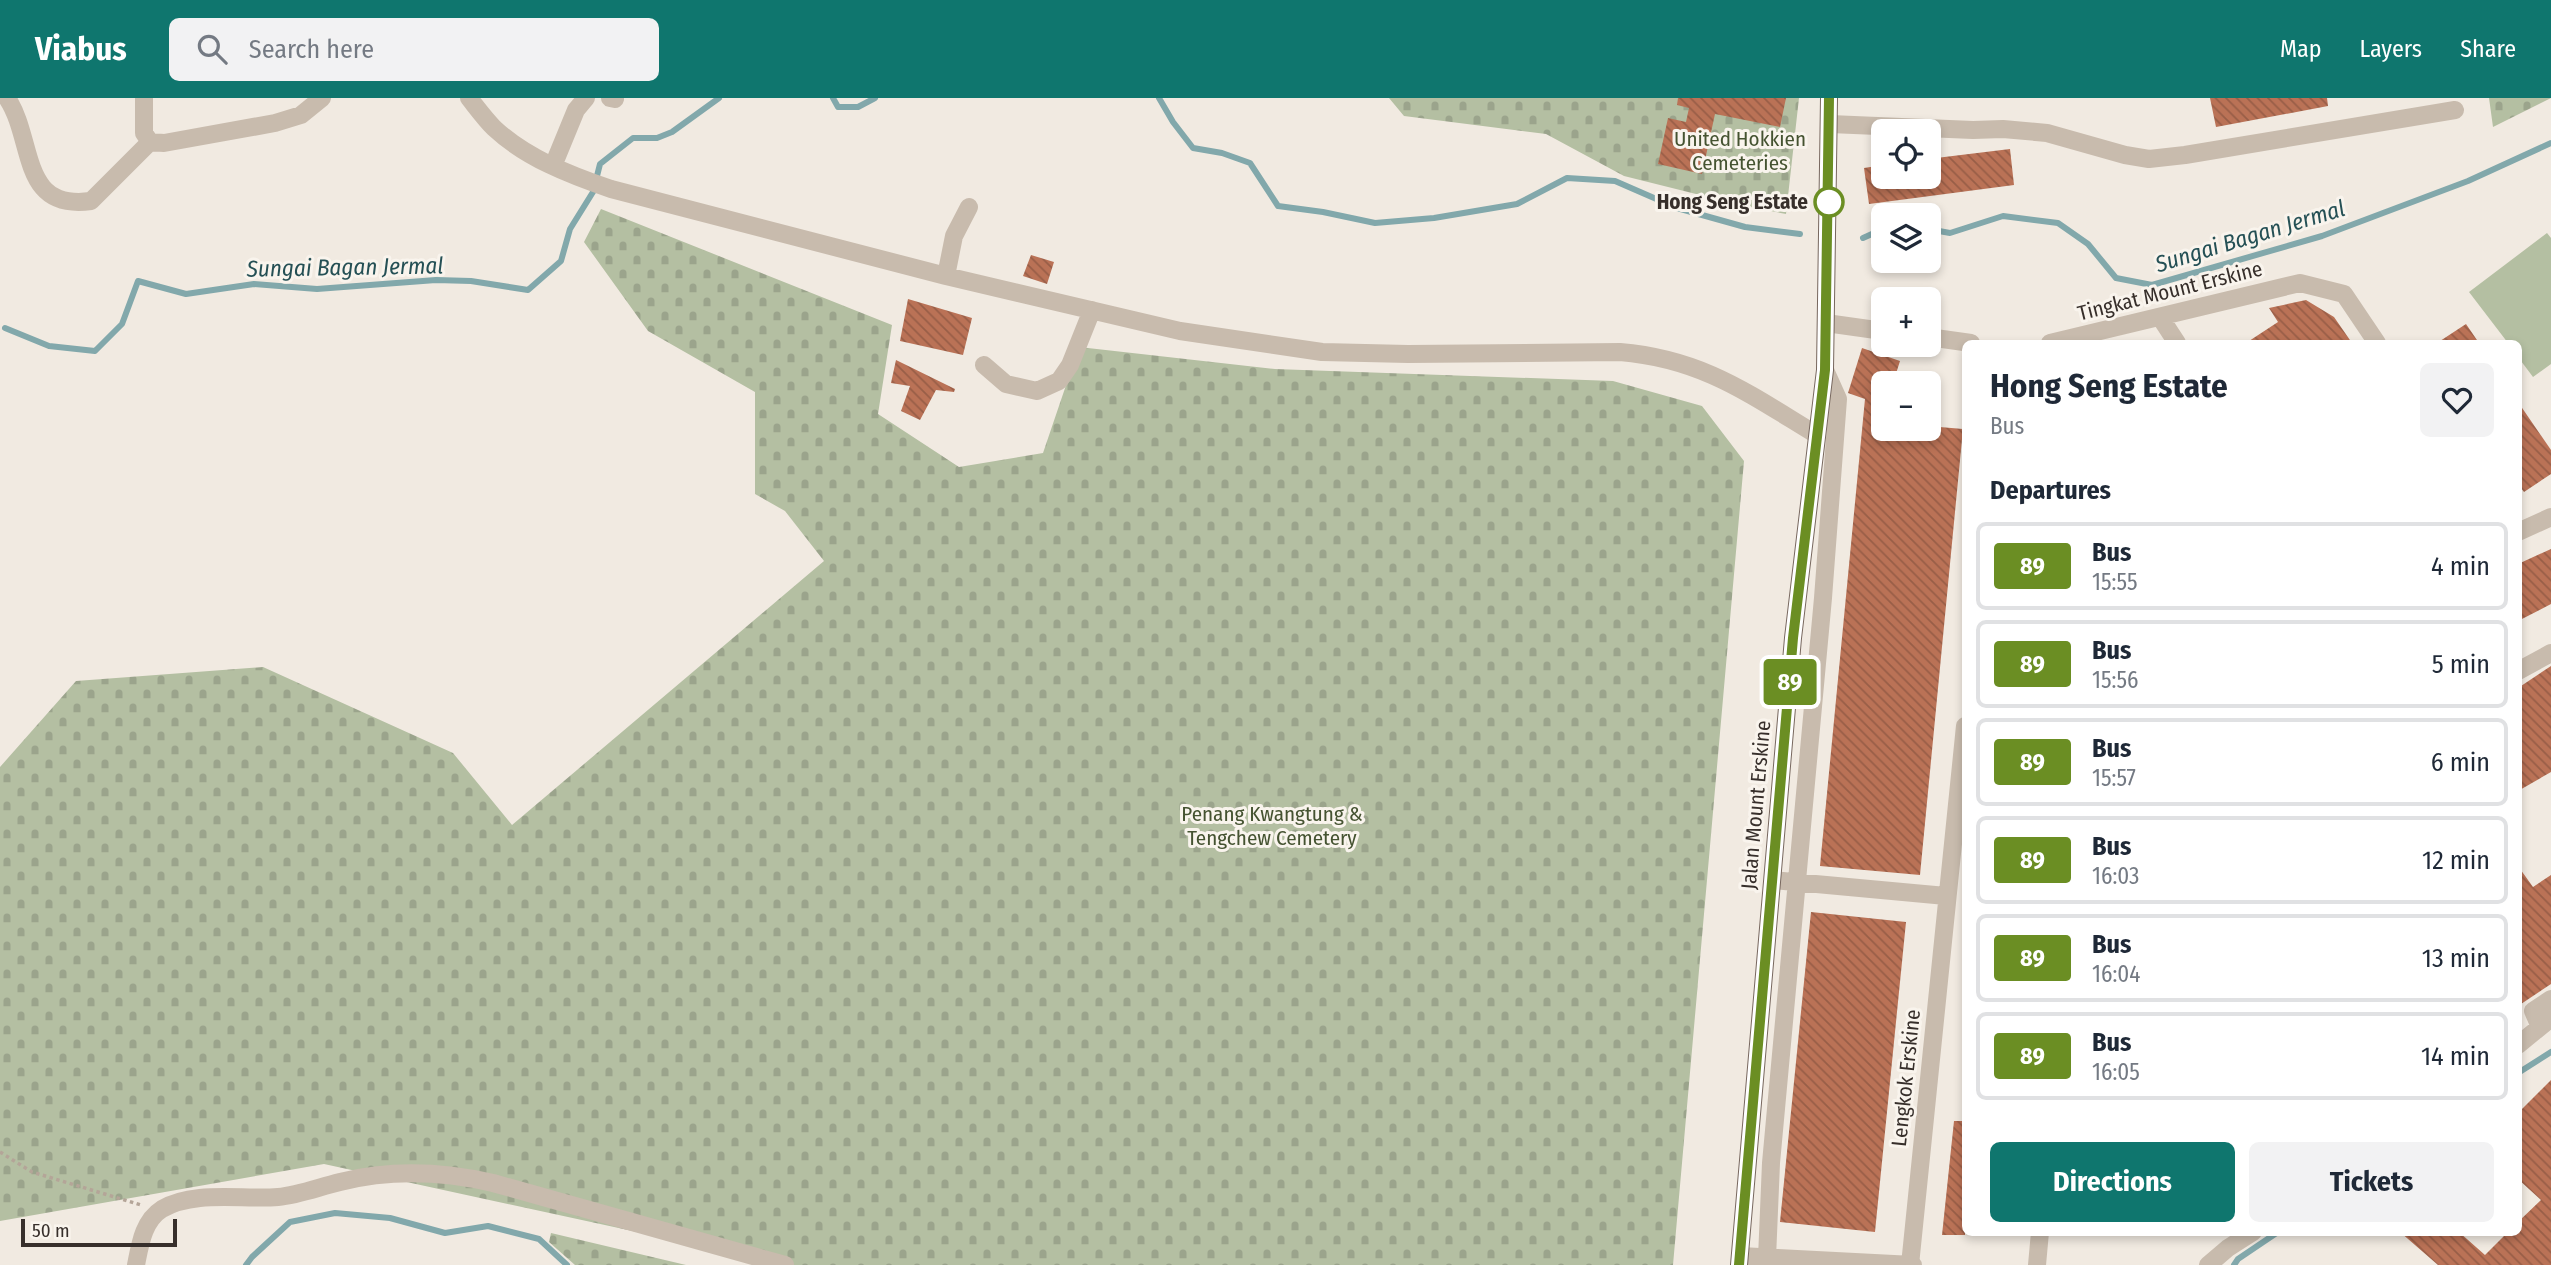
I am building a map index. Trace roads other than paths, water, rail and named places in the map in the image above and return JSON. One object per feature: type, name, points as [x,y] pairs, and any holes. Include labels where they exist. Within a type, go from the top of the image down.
[{"type":"main road","name":"Jalan Mount Erskine","points":[[1739,1260],[1793,638],[1825,370],[1829,98]]},
{"type":"street","points":[[7,98],[22,127],[27,159],[37,179],[50,196],[78,203],[91,201],[150,142],[164,143],[275,124],[301,115],[322,98]]},
{"type":"street","points":[[144,98],[144,133],[150,142]]},
{"type":"street","points":[[553,166],[576,110],[586,98]]},
{"type":"street","points":[[480,102],[494,127],[521,150],[578,178],[611,189],[946,276],[1180,331],[1322,352],[1648,354],[1709,372],[1817,435]]},
{"type":"street","points":[[1830,124],[2003,129],[2047,133],[2148,159],[2455,110]]},
{"type":"street","points":[[946,276],[954,236],[969,207]]},
{"type":"street","name":"Tingkat Mount Erskine","points":[[2063,340],[2300,283],[2344,294],[2375,340]]},
{"type":"street","points":[[984,365],[1006,384],[1037,391],[1059,381],[1070,365],[1092,310]]},
{"type":"street","points":[[2160,317],[2175,340]]},
{"type":"street","points":[[1826,323],[1871,329]]},
{"type":"street","points":[[1941,339],[1962,342]]},
{"type":"street","points":[[1767,1258],[1771,1163],[1838,399],[1825,370]]},
{"type":"street","points":[[2522,530],[2551,517]]},
{"type":"street","points":[[2522,669],[2551,653]]},
{"type":"street","name":"Lengkok Erskine","points":[[1739,1260],[1767,1258],[1911,1265],[1962,753]]},
{"type":"street","points":[[1773,880],[1946,896]]},
{"type":"street","points":[[2522,1042],[2546,1023],[2533,1011],[2551,999]]},
{"type":"street","points":[[136,1265],[143,1233],[151,1219],[172,1204],[281,1196],[370,1176],[431,1172],[493,1184],[785,1265]]},
{"type":"street","points":[[2037,1265],[2040,1236]]},
{"type":"street","points":[[2208,1265],[2247,1236]]},
{"type":"waterway","name":"Sungai Bagan Jermal","points":[[5,328],[49,346],[95,351],[122,324],[138,281],[186,294],[254,284],[317,289],[436,280],[471,281],[528,290],[561,261],[570,229],[593,192],[600,164],[633,138],[657,138],[672,132],[719,98]]},
{"type":"waterway","name":"Sungai Bagan Jermal","points":[[833,98],[838,107],[858,107],[875,98]]},
{"type":"waterway","name":"Sungai Bagan Jermal","points":[[1159,98],[1193,148],[1222,153],[1250,163],[1278,206],[1375,223],[1434,218],[1517,204],[1567,178],[1615,181],[1677,208],[1745,227],[1800,234]]},
{"type":"waterway","name":"Sungai Bagan Jermal","points":[[1941,231],[1950,233],[2003,216],[2058,223],[2088,244],[2116,278],[2152,285],[2322,236],[2468,181],[2551,143]]},
{"type":"waterway","name":"Sungai Bagan Jermal","points":[[1863,238],[1871,234]]},
{"type":"waterway","points":[[2522,1070],[2551,1052]]},
{"type":"waterway","points":[[246,1265],[290,1222],[335,1213],[390,1218],[445,1233],[488,1226],[539,1239],[567,1265]]},
{"type":"waterway","points":[[2234,1265],[2238,1259],[2272,1236]]},
{"type":"place","name":"Hong Seng Estate","points":[[1829,202]]},
{"type":"park label","name":"United Hokkien Cemeteries","points":[[1740,151]]},
{"type":"park label","name":"Penang Kwangtung & Tengchew Cemetery","points":[[1272,826]]}]
